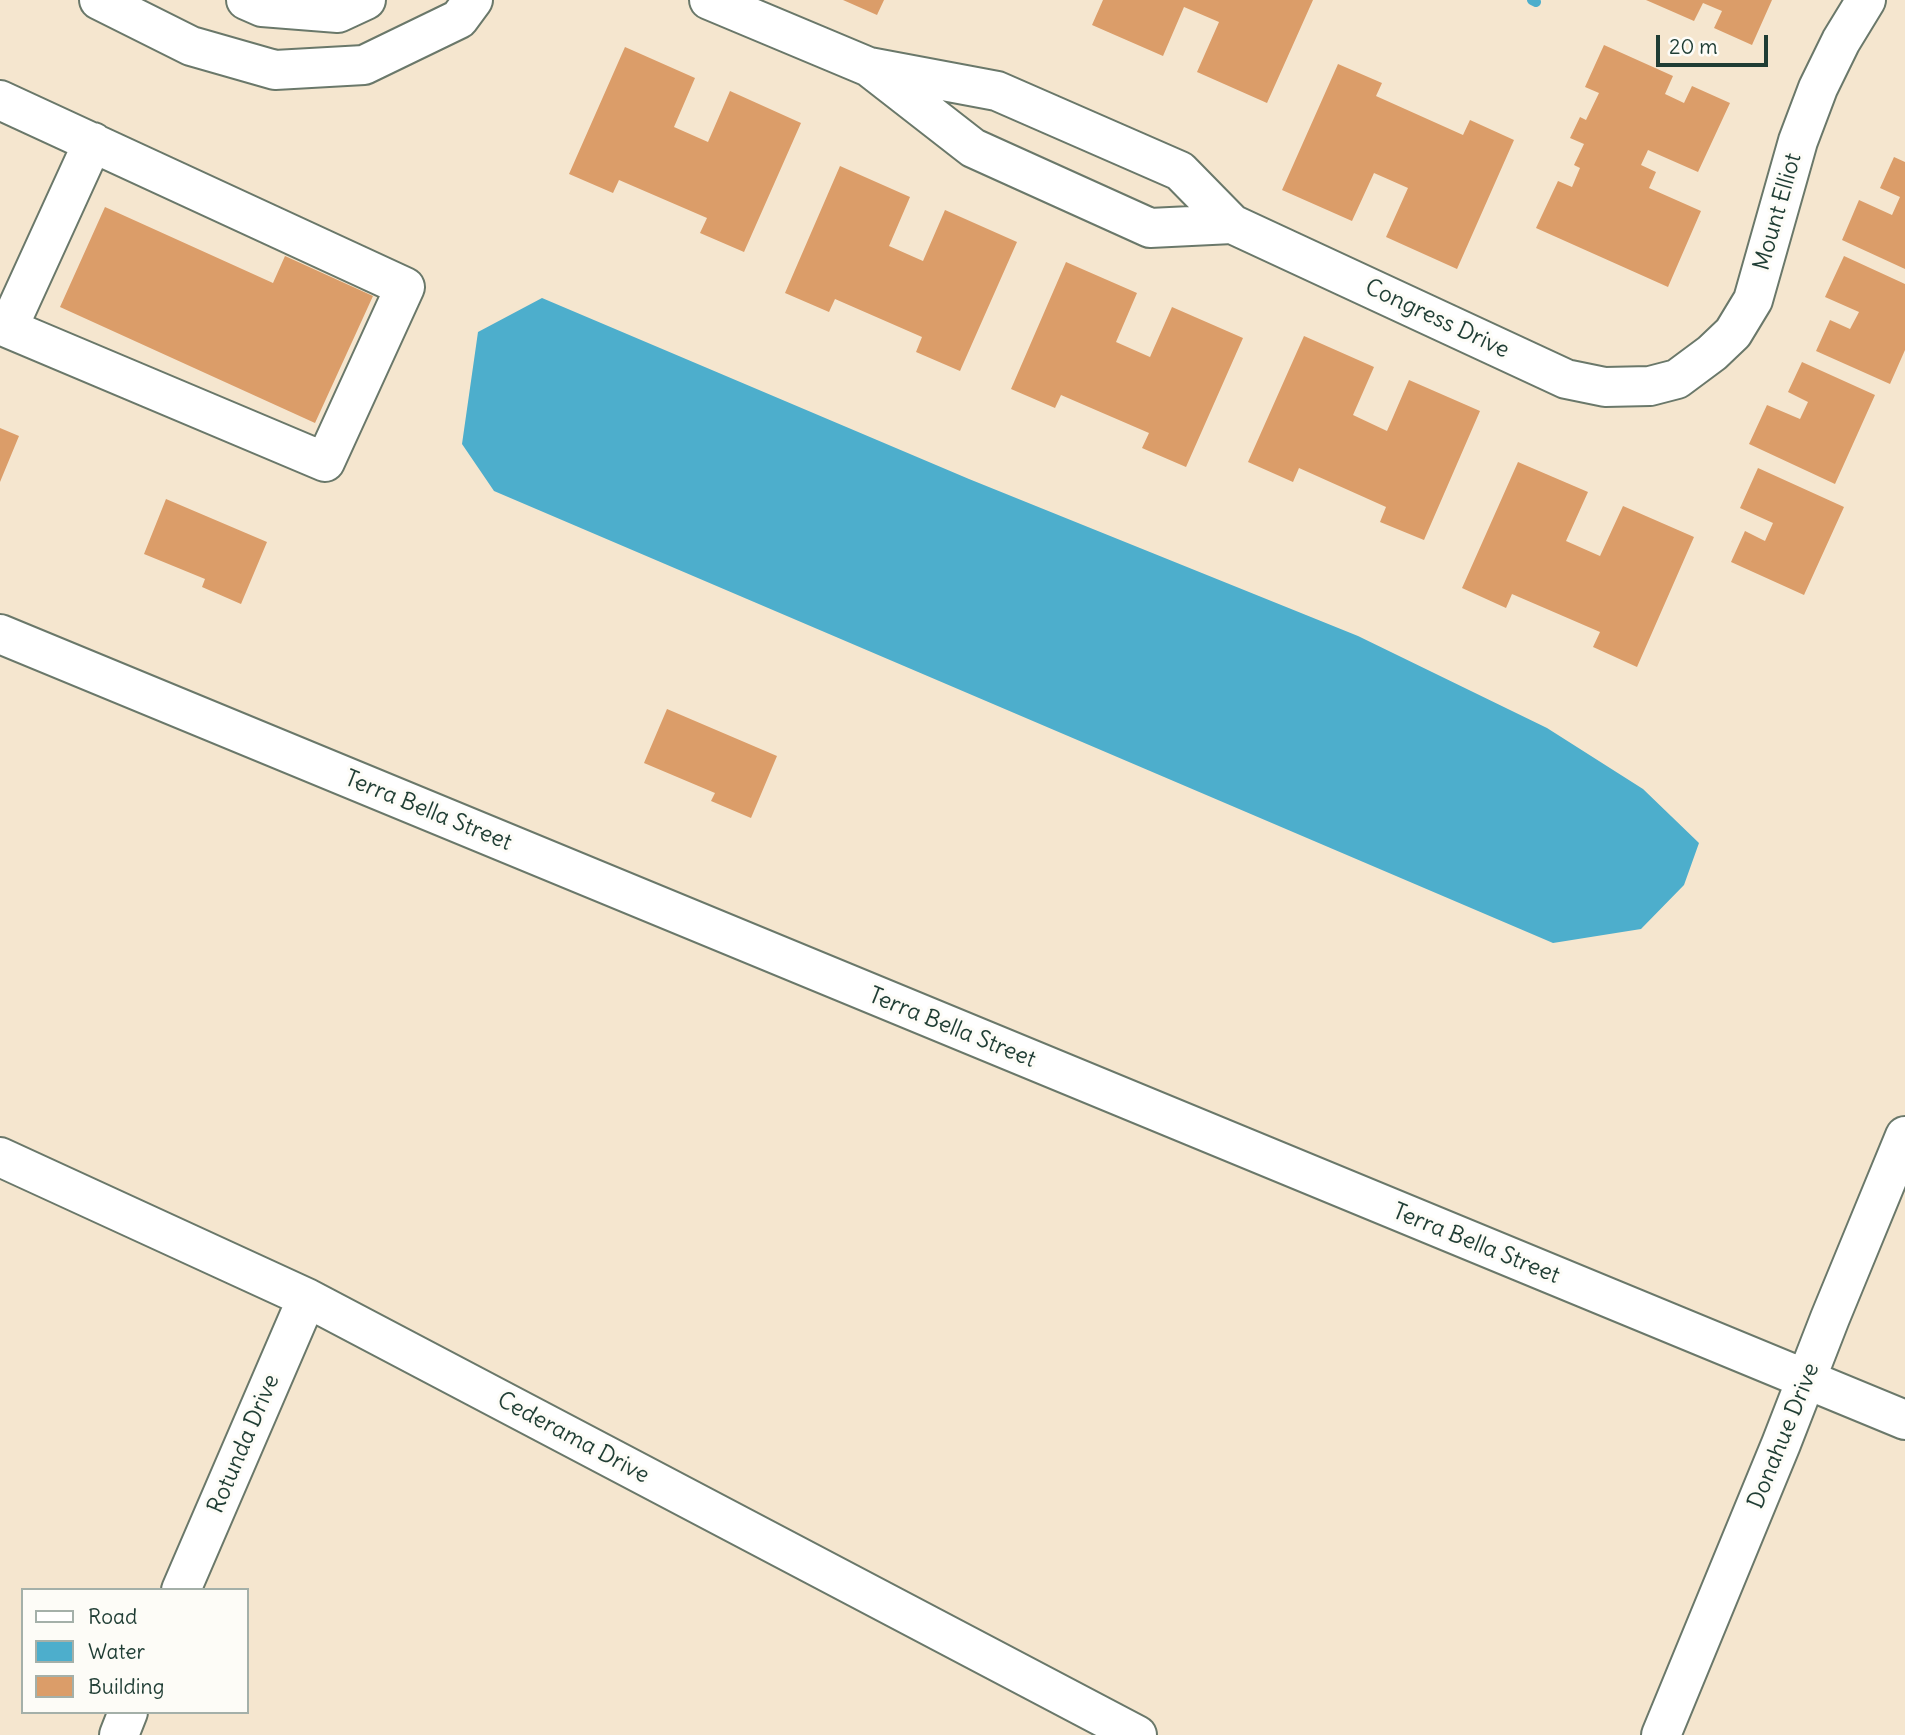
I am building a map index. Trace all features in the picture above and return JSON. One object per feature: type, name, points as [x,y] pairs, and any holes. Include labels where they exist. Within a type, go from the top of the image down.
[{"type":"street","points":[[99,0],[191,46],[275,70],[364,65],[459,19],[473,0]]},
{"type":"street","points":[[246,0],[262,7],[338,13],[366,0]]},
{"type":"street","name":"Congress Drive","points":[[709,0],[869,67],[998,91],[1180,171],[1232,224],[1566,379],[1605,387],[1650,386]]},
{"type":"street","name":"Mount Elliot","points":[[1650,386],[1677,379],[1712,354],[1733,333],[1753,300],[1798,141],[1818,88],[1841,41],[1866,0]]},
{"type":"street","name":"Congress Drive","points":[[869,67],[973,148],[1150,228],[1232,224]]},
{"type":"street","points":[[0,100],[93,142],[405,287],[325,462],[4,326],[93,142]]},
{"type":"street","name":"Terra Bella Street","points":[[0,634],[1905,1420]]},
{"type":"street","name":"Donahue Drive","points":[[1661,1735],[1905,1136]]},
{"type":"street","name":"Cederama Drive","points":[[0,1157],[307,1298],[1137,1735]]},
{"type":"street","name":"Rotunda Drive","points":[[182,1588],[307,1298]]},
{"type":"street","points":[[119,1735],[127,1714]]},
{"type":"water","points":[[542,298],[969,479],[1358,636],[1547,728],[1643,789],[1699,843],[1684,885],[1641,929],[1553,943],[494,491],[462,444],[478,332]]},
{"type":"building","points":[[843,0],[884,0],[877,15]]},
{"type":"building","points":[[1103,0],[1313,0],[1267,103],[1197,72],[1219,22],[1184,7],[1163,56],[1092,25]]},
{"type":"building","points":[[1646,0],[1772,0],[1752,45],[1714,28],[1722,11],[1703,3],[1694,21]]},
{"type":"building","points":[[1604,45],[1673,76],[1665,94],[1684,103],[1692,86],[1730,103],[1698,172],[1648,150],[1641,165],[1656,172],[1649,188],[1701,211],[1668,287],[1536,228],[1558,181],[1572,187],[1580,168],[1574,165],[1584,144],[1570,138],[1580,117],[1586,120],[1599,93],[1585,87]]},
{"type":"building","points":[[625,47],[695,78],[674,127],[708,142],[730,91],[801,123],[744,252],[700,233],[707,218],[619,180],[613,193],[569,174]]},
{"type":"building","points":[[1338,64],[1382,83],[1376,96],[1463,135],[1470,120],[1514,140],[1457,269],[1386,237],[1408,188],[1374,173],[1352,221],[1282,190]]},
{"type":"building","points":[[1894,157],[1905,162],[1905,269],[1842,240],[1859,200],[1892,215],[1900,197],[1880,188]]},
{"type":"building","points":[[840,166],[910,197],[889,246],[923,261],[945,210],[1017,242],[960,371],[916,352],[922,337],[835,299],[829,312],[785,293]]},
{"type":"building","points":[[105,207],[273,283],[285,256],[373,296],[315,423],[60,307]]},
{"type":"building","points":[[1844,256],[1905,284],[1905,350],[1890,384],[1816,351],[1830,320],[1850,329],[1859,312],[1825,297]]},
{"type":"building","points":[[1066,262],[1137,293],[1116,342],[1150,357],[1172,307],[1243,338],[1186,467],[1142,448],[1149,433],[1061,395],[1055,408],[1011,389]]},
{"type":"building","points":[[1304,336],[1374,367],[1353,415],[1387,431],[1409,380],[1480,411],[1424,540],[1380,522],[1386,507],[1299,468],[1293,482],[1248,462]]},
{"type":"building","points":[[1802,362],[1875,395],[1835,484],[1749,444],[1767,405],[1800,419],[1808,402],[1788,392]]},
{"type":"building","points":[[0,428],[19,436],[0,482]]},
{"type":"building","points":[[1518,462],[1588,492],[1566,541],[1600,556],[1623,506],[1694,537],[1637,667],[1593,647],[1600,632],[1512,594],[1506,608],[1462,588]]},
{"type":"building","points":[[1758,468],[1844,507],[1804,595],[1731,562],[1745,531],[1765,541],[1773,523],[1740,508]]},
{"type":"building","points":[[166,499],[267,542],[241,604],[202,587],[205,579],[144,554]]},
{"type":"building","points":[[667,709],[777,756],[751,818],[711,801],[715,793],[644,763]]},
{"type":"waterway","points":[[1532,0],[1536,2]]}]
